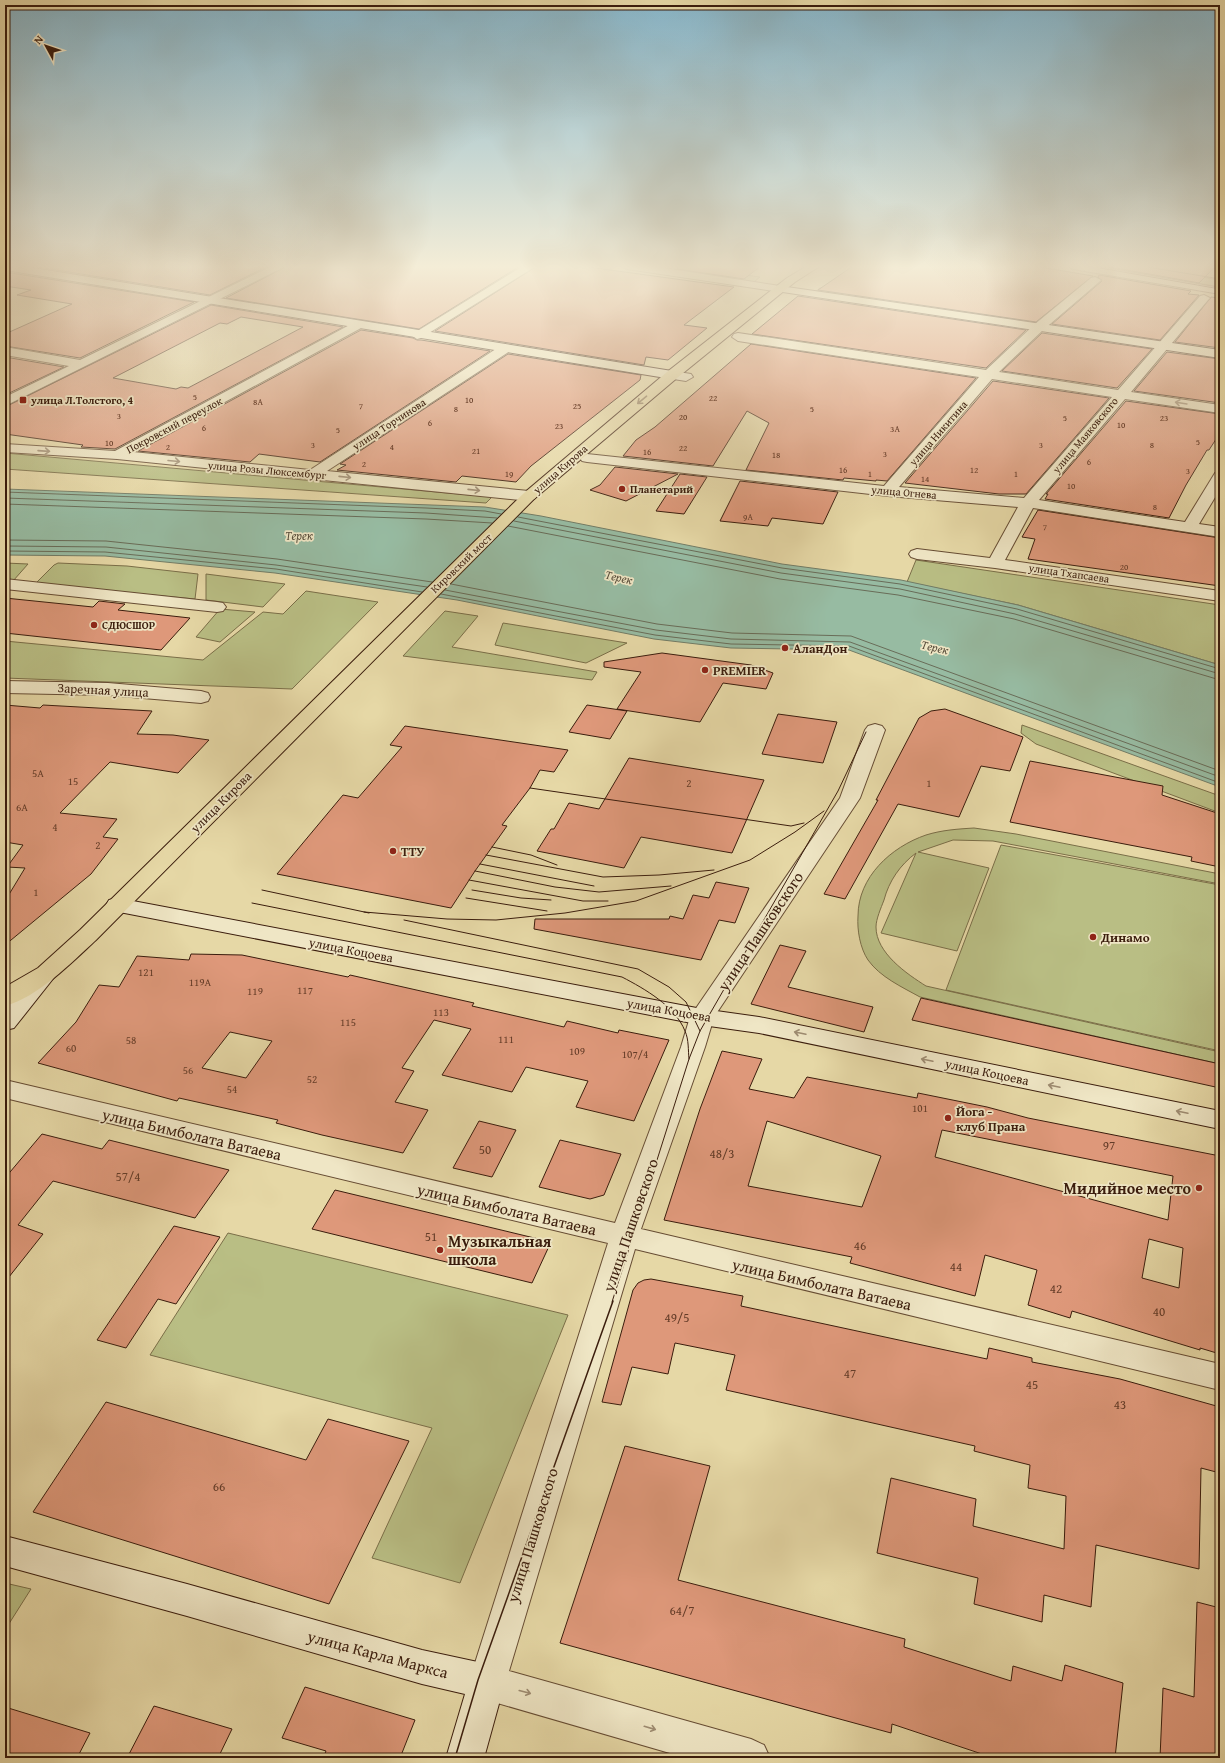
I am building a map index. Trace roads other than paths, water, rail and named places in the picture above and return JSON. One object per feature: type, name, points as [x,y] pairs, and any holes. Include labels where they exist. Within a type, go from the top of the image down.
[{"type":"main road","name":"улица Кирова","points":[[527,498],[672,375],[707,348]]},
{"type":"main road","name":"улица Кирова","points":[[527,498],[566,475],[723,348]]},
{"type":"main road","name":"Кировский мост","points":[[394,629],[527,498]]},
{"type":"main road","name":"улица Кирова","points":[[5,998],[46,973],[88,936],[117,905],[394,629]]},
{"type":"street","points":[[5,402],[113,348]]},
{"type":"street","name":"Покровский переулок","points":[[117,455],[314,348]]},
{"type":"street","name":"улица Торчинова","points":[[313,474],[506,348]]},
{"type":"street","points":[[508,348],[686,377]]},
{"type":"street","points":[[814,348],[1220,409]]},
{"type":"street","name":"улица Никитина","points":[[888,491],[989,374],[1016,348]]},
{"type":"street","name":"улица Маяковского","points":[[995,563],[1028,503],[1161,348]]},
{"type":"street","points":[[1194,348],[1220,354]]},
{"type":"street","points":[[5,351],[81,364]]},
{"type":"street","name":"улица Розы Люксембург","points":[[5,448],[117,455],[313,474],[527,498]]},
{"type":"street","name":"улица Огнева","points":[[587,458],[888,491],[1028,503],[1220,532]]},
{"type":"street","points":[[1190,527],[1220,476]]},
{"type":"street","name":"улица Тхапсаева","points":[[917,554],[995,563],[1220,596]]},
{"type":"street","points":[[5,584],[217,607]]},
{"type":"street","name":"Заречная улица","points":[[5,687],[108,689],[202,697]]},
{"type":"street","name":"улица Пашковского","points":[[465,1758],[624,1237],[691,1053],[702,1017],[850,798],[875,730]]},
{"type":"street","name":"улица Коцоева","points":[[117,905],[702,1017],[759,1025],[1220,1120]]},
{"type":"street","name":"улица Кирова","points":[[5,1022],[46,973]]},
{"type":"street","name":"улица Бимболата Ватаева","points":[[5,1089],[624,1237],[1220,1377]]},
{"type":"street","name":"улица Карла Маркса","points":[[5,1551],[187,1600],[422,1667],[487,1682],[751,1758]]},
{"type":"water","name":"Терек","points":[[5,489],[485,507],[541,516],[782,564],[901,580],[1018,605],[1220,665],[1220,787],[849,650],[731,648],[654,639],[457,600],[275,573],[105,556],[5,555]]},
{"type":"tram line","points":[[700,1031],[838,791],[866,732]]},
{"type":"tram line","points":[[530,788],[791,826],[804,823]]},
{"type":"tram line","points":[[365,912],[447,919],[496,920],[565,913],[636,901],[750,860],[795,832],[824,811]]},
{"type":"tram line","points":[[492,847],[531,855],[557,865]]},
{"type":"tram line","points":[[486,855],[603,877],[659,875],[714,870]]},
{"type":"tram line","points":[[480,864],[594,886]]},
{"type":"tram line","points":[[475,871],[555,887],[599,892],[671,886]]},
{"type":"tram line","points":[[469,880],[583,901],[608,901]]},
{"type":"tram line","points":[[262,890],[365,912]]},
{"type":"tram line","points":[[472,890],[521,898],[551,900]]},
{"type":"tram line","points":[[466,898],[547,911]]},
{"type":"tram line","points":[[252,903],[622,977],[658,999],[674,1014],[685,1031],[688,1041],[689,1059]]},
{"type":"tram line","points":[[365,912],[369,913]]},
{"type":"tram line","points":[[404,920],[638,969],[669,987],[686,1002],[700,1031]]},
{"type":"tram line","points":[[689,1059],[700,1031]]},
{"type":"tram line","points":[[612,1302],[689,1059]]},
{"type":"tram line","points":[[455,1758],[478,1680],[613,1301]]},
{"type":"place","name":"улица Л.Толстого, 4","points":[[23,400]]},
{"type":"place","name":"Планетарий","points":[[622,489]]},
{"type":"place","name":"СДЮСШОР","points":[[94,625]]},
{"type":"place","name":"АланДон","points":[[785,648]]},
{"type":"place","name":"PREMIER","points":[[705,670]]},
{"type":"place","name":"ТТУ","points":[[393,851]]},
{"type":"place","name":"Динамо","points":[[1093,937]]},
{"type":"place","name":"Йога - клуб Прана","points":[[948,1118]]},
{"type":"place","name":"Мидийное место","points":[[1199,1188]]},
{"type":"place","name":"Музыкальная школа","points":[[440,1250]]}]
